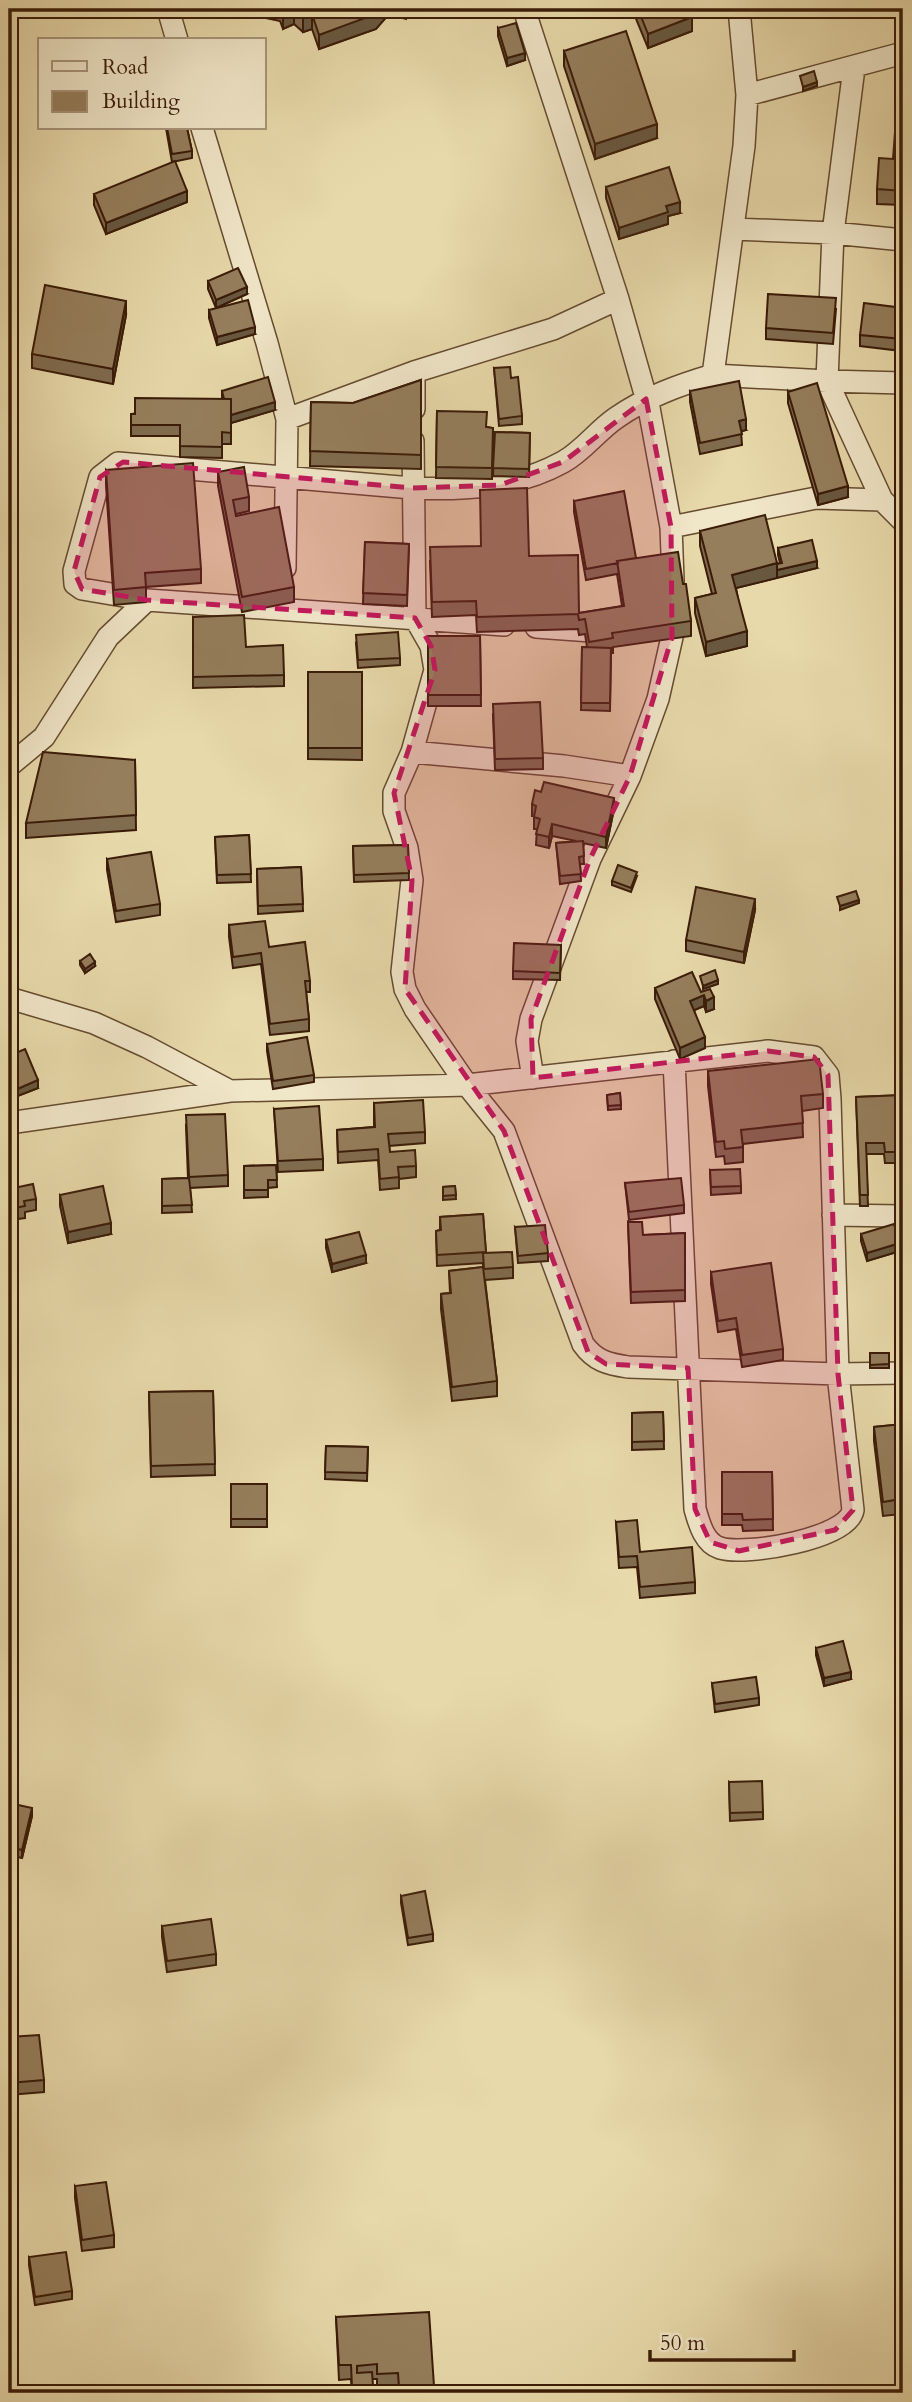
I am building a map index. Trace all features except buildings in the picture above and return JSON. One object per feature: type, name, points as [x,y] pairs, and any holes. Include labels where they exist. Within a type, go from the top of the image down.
[{"type":"street","points":[[168,9],[176,38]]},
{"type":"street","points":[[524,9],[618,299],[646,399],[671,527],[672,637],[658,699],[631,776],[590,859],[531,1019],[527,1041],[533,1078]]},
{"type":"street","points":[[713,375],[734,229],[747,95],[738,9]]},
{"type":"street","points":[[747,95],[903,53]]},
{"type":"street","points":[[854,68],[833,233],[827,381],[882,500],[903,521]]},
{"type":"street","points":[[203,130],[267,343],[287,419],[285,610]]},
{"type":"street","points":[[734,229],[833,233],[903,240]]},
{"type":"street","points":[[287,419],[414,372],[553,328],[618,299]]},
{"type":"street","points":[[414,372],[412,488],[415,618],[431,646],[435,670],[412,752],[394,793],[394,811],[407,848],[412,880],[402,972],[405,989],[415,1009],[467,1085],[497,1119],[510,1142],[577,1329],[589,1352],[607,1364],[838,1374],[903,1373]]},
{"type":"street","points":[[672,637],[147,600],[91,592],[78,586],[74,580],[100,477],[109,468],[123,462],[286,479],[412,488],[488,487],[544,471],[581,450],[615,418],[646,399],[713,375],[903,383]]},
{"type":"street","points":[[671,527],[816,498],[882,500]]},
{"type":"street","points":[[9,766],[44,737],[108,637],[147,600]]},
{"type":"street","points":[[412,752],[564,766],[631,776]]},
{"type":"street","points":[[9,998],[94,1023],[147,1047],[230,1091]]},
{"type":"street","points":[[9,1123],[230,1091],[467,1085],[674,1061],[768,1051],[803,1054],[819,1061],[828,1075],[830,1099],[838,1374],[852,1516],[842,1526],[817,1536],[739,1551],[718,1548],[710,1542],[698,1522],[694,1489],[674,1061]]},
{"type":"street","points":[[833,1215],[903,1216]]},
{"type":"highlighted area","points":[[646,399],[671,527],[672,637],[630,776],[590,859],[531,1019],[533,1078],[768,1051],[814,1057],[828,1075],[838,1374],[853,1510],[835,1530],[739,1551],[710,1542],[695,1509],[688,1368],[606,1364],[588,1352],[504,1131],[405,989],[412,880],[394,793],[435,670],[431,646],[415,618],[147,600],[82,589],[74,571],[100,477],[123,462],[412,488],[500,485],[563,462]]}]
